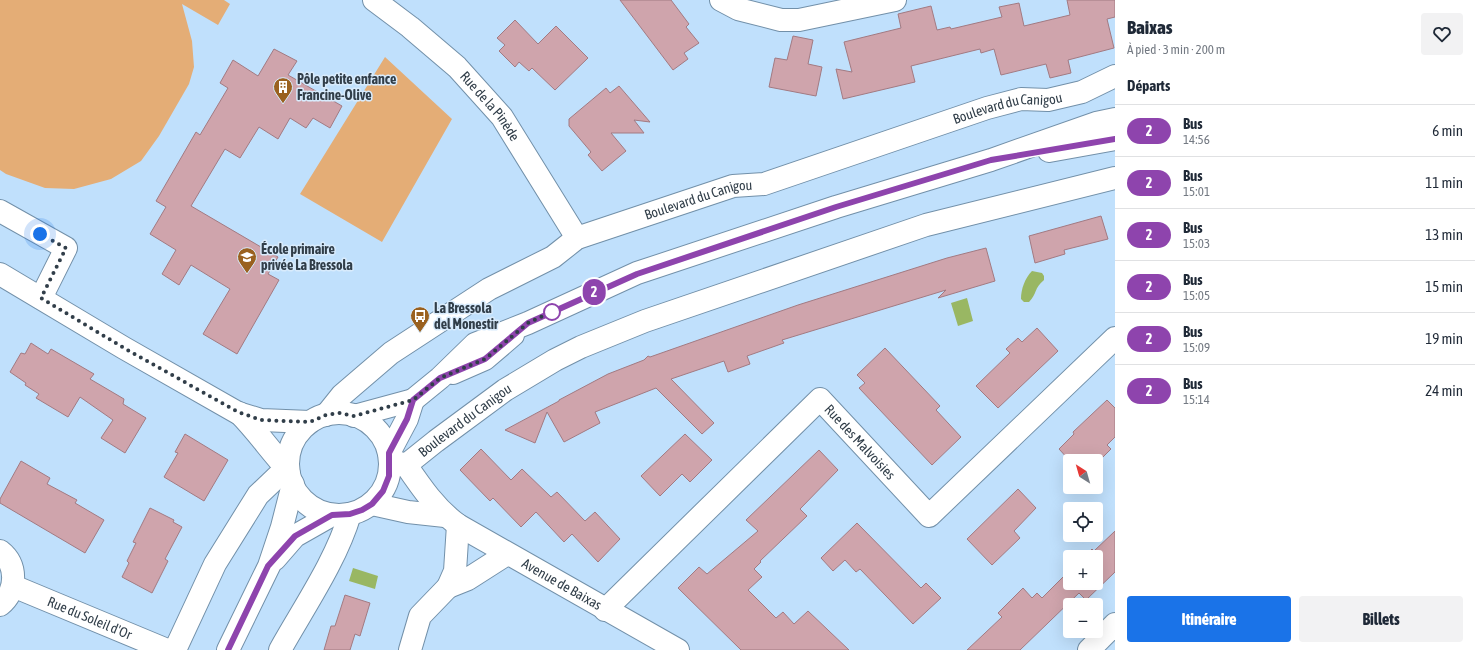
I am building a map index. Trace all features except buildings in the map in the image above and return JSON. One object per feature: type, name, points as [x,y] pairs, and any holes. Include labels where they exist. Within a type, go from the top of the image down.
[{"type":"street","name":"Rue de la Pinède","points":[[374,0],[410,26],[457,67],[502,117],[577,238]]},
{"type":"street","points":[[732,3],[781,20],[799,20],[895,0]]},
{"type":"street","name":"Boulevard du Canigou","points":[[318,419],[342,395],[391,353],[489,289],[553,257],[577,238],[733,186],[764,184],[787,177],[987,108],[1021,99],[1048,100],[1082,92],[1115,76]]},
{"type":"street","points":[[354,416],[413,400],[440,378],[475,344],[528,323],[637,274],[836,207],[991,160],[1096,124],[1115,119]]},
{"type":"street","points":[[991,160],[1115,139]]},
{"type":"street","name":"Boulevard du Canigou","points":[[395,459],[436,441],[505,390],[555,360],[581,347],[645,321],[926,225],[1115,178]]},
{"type":"street","points":[[0,212],[66,248],[41,298]]},
{"type":"street","points":[[0,274],[124,348],[238,412],[261,420],[318,419],[340,413],[367,421],[377,430],[395,459],[383,491],[372,504],[341,514],[295,536],[268,566]]},
{"type":"street","name":"Rue des Malvoisies","points":[[605,610],[820,399],[929,516],[1115,338]]},
{"type":"street","name":"Boulevard du Canigou","points":[[395,459],[413,400]]},
{"type":"street","points":[[238,412],[256,431],[290,476],[302,499],[316,509],[341,514]]},
{"type":"street","points":[[228,650],[268,566],[290,476],[289,456],[293,443],[300,432],[318,419]]},
{"type":"street","name":"Avenue de Baixas","points":[[395,459],[452,521],[506,554],[678,650]]},
{"type":"street","points":[[175,650],[215,564],[258,495],[278,476],[290,476]]},
{"type":"street","name":"Avenue de Baixas","points":[[372,504],[452,521]]},
{"type":"street","points":[[280,650],[333,556],[345,530],[341,514]]},
{"type":"street","points":[[410,650],[420,616],[448,587],[455,571],[452,521]]},
{"type":"street","points":[[0,551],[11,564],[14,575],[13,586],[8,596],[0,605]]},
{"type":"street","points":[[448,587],[468,579],[506,554]]},
{"type":"street","name":"Rue du Soleil d'Or","points":[[13,586],[167,650]]},
{"type":"street","points":[[1089,650],[1115,624]]},
{"type":"shaded area","points":[[0,0],[224,0],[230,4],[218,25],[182,4],[192,41],[194,67],[189,84],[159,136],[141,161],[111,179],[74,189],[45,188],[6,174],[0,170]]},
{"type":"shaded area","points":[[385,57],[452,119],[382,242],[300,194]]},
{"type":"shaded area","points":[[1032,271],[1042,273],[1044,280],[1029,302],[1024,302],[1021,299],[1021,295],[1025,280]]},
{"type":"shaded area","points":[[967,298],[973,321],[958,326],[951,303]]},
{"type":"shaded area","points":[[353,568],[378,576],[375,589],[349,581]]},
{"type":"bus line","name":"2","points":[[228,650],[268,566],[295,536],[332,515],[350,514],[362,510],[372,504],[383,491],[389,476],[389,453],[407,419],[413,400],[440,378],[485,359],[528,323],[574,301],[637,274],[836,207],[991,160],[1115,139]]},
{"type":"place","name":"Pôle petite enfance Francine-Olive","points":[[283,104]]},
{"type":"place","name":"École primaire privée La Bressola","points":[[247,274]]},
{"type":"place","name":"La Bressola del Monestir","points":[[420,333]]},
{"type":"route","points":[[40,234],[66,248],[54,275],[41,298],[124,348],[238,412],[261,420],[310,422],[326,415],[340,413],[354,416],[413,400],[440,378],[485,359],[528,323],[552,312]]}]
